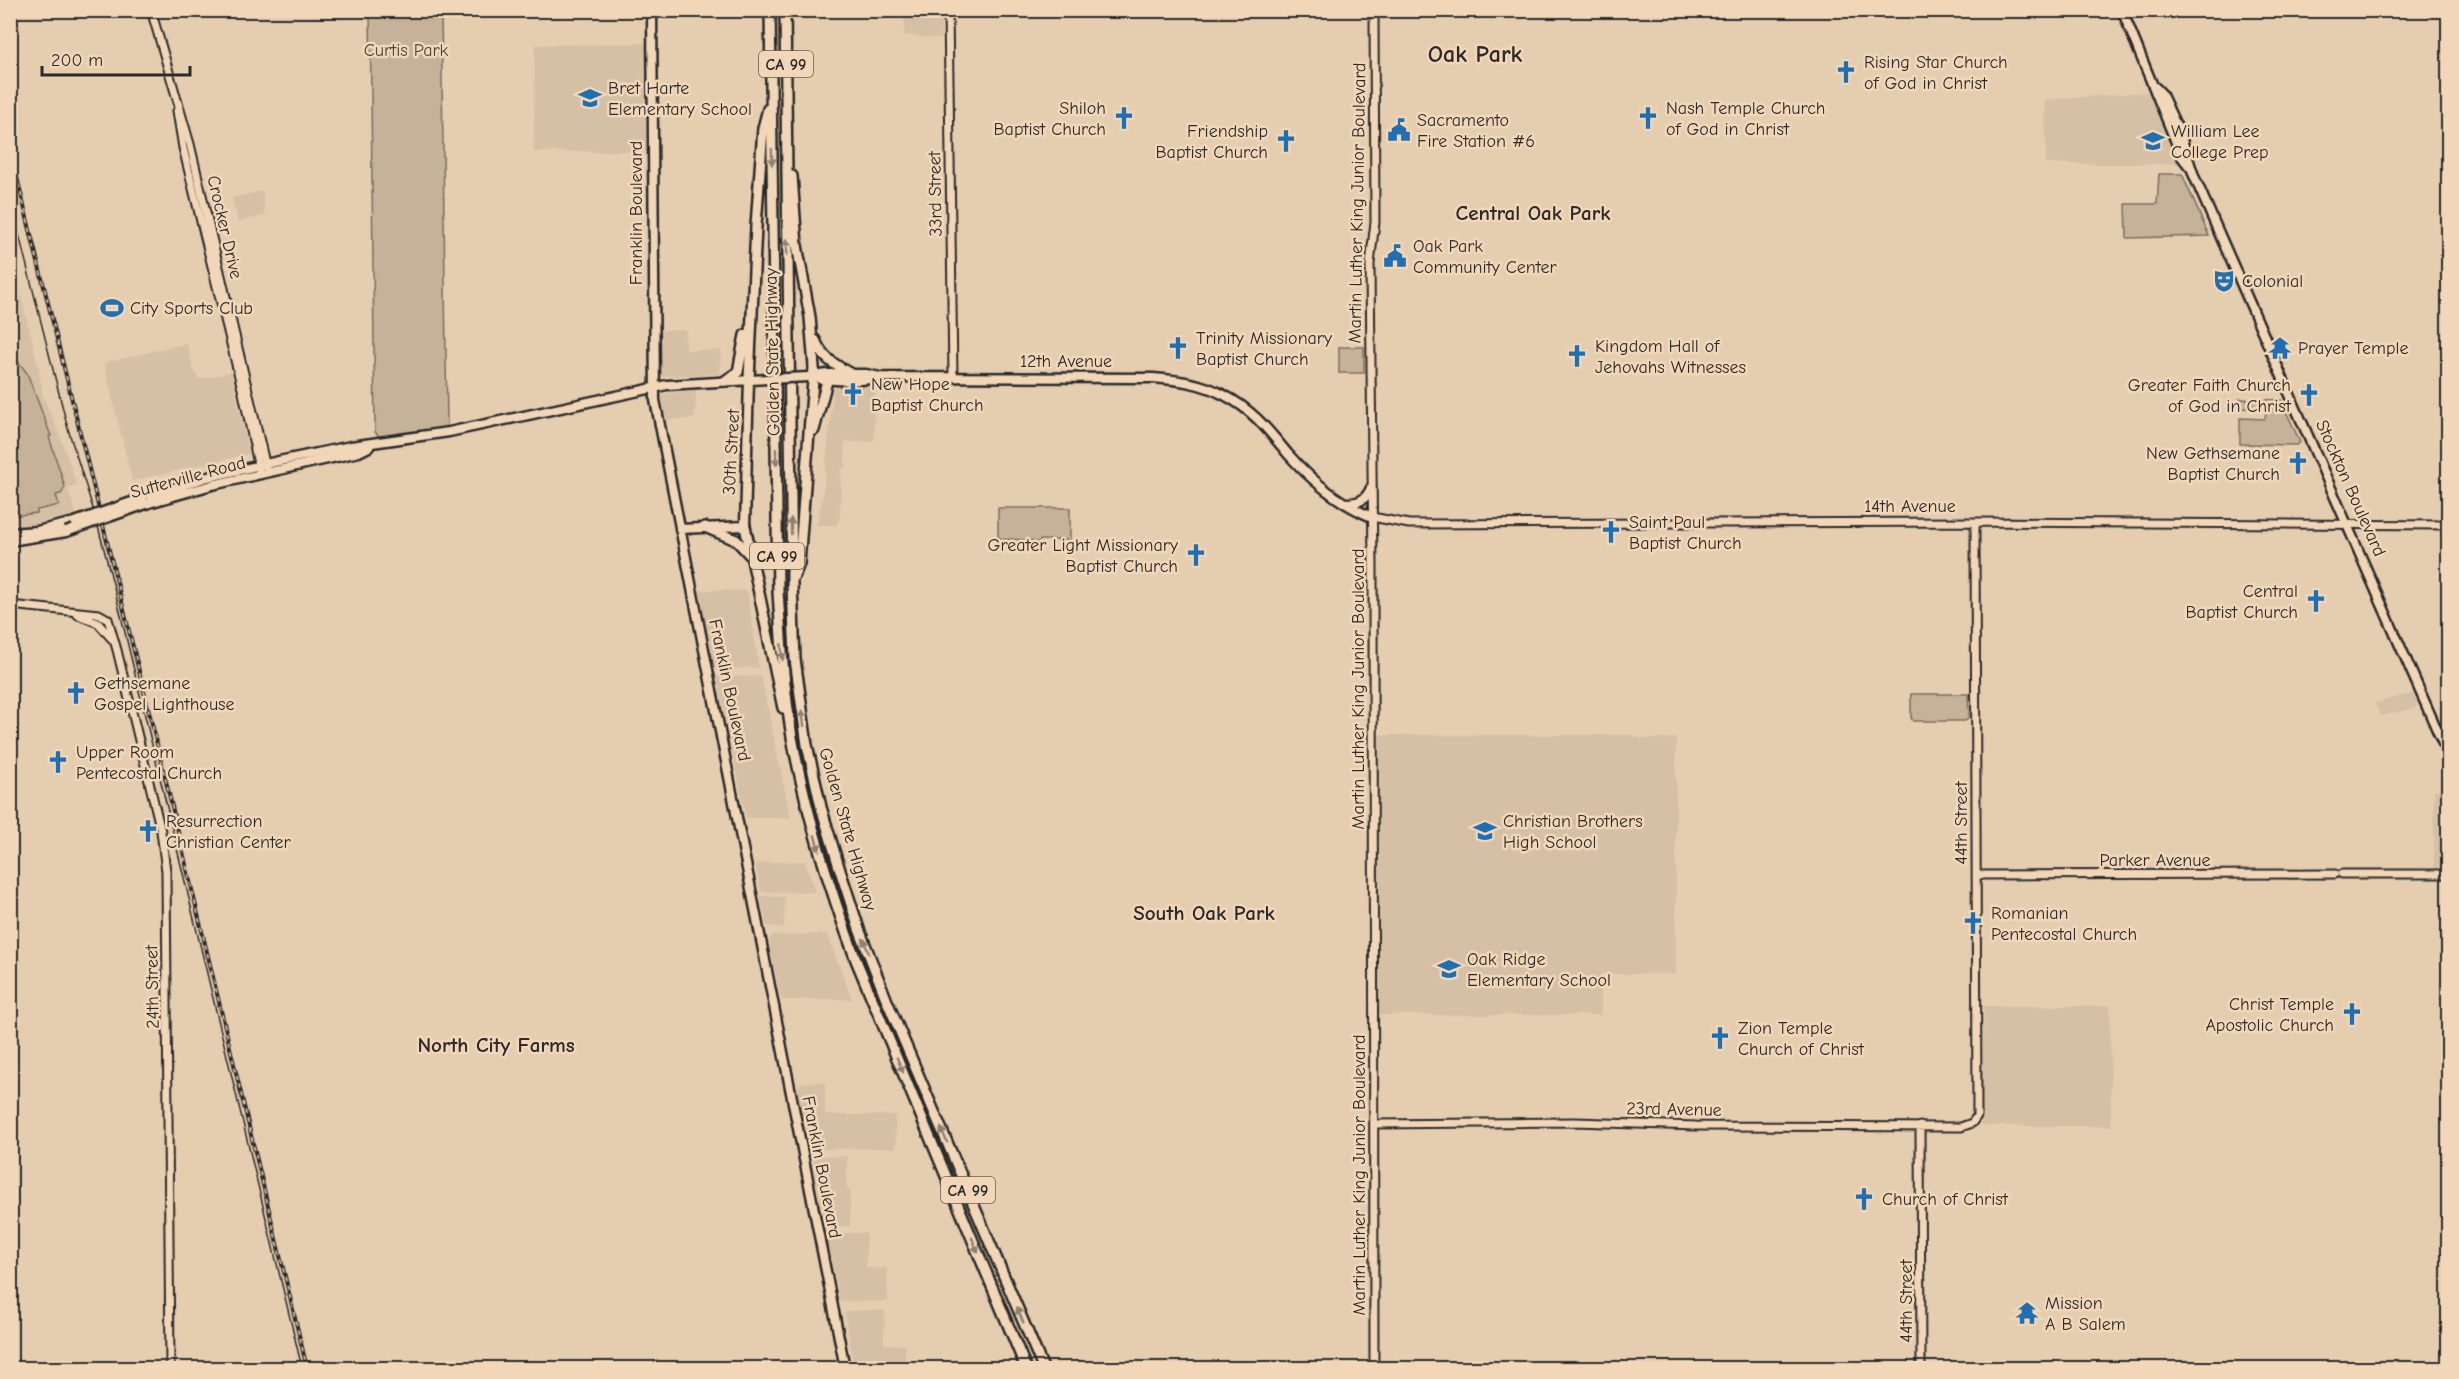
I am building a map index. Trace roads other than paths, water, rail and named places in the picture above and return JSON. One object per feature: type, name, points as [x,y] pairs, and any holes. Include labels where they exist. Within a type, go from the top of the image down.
[{"type":"highway","name":"Golden State Highway","points":[[770,10],[778,591],[782,653],[792,736],[815,838],[834,900],[877,1011],[1026,1368]]},
{"type":"highway","name":"Golden State Highway","points":[[785,10],[792,584],[795,659],[807,745],[821,807],[859,929],[887,1001],[1042,1368]]},
{"type":"highway","points":[[753,380],[751,319],[763,128],[771,98]]},
{"type":"highway","points":[[786,118],[797,245],[812,330],[808,452],[799,564],[792,584]]},
{"type":"highway","points":[[725,381],[738,372],[751,319]]},
{"type":"highway","points":[[812,330],[824,356],[834,365],[851,374]]},
{"type":"highway","points":[[808,452],[827,381]]},
{"type":"highway","points":[[745,525],[775,671],[792,736]]},
{"type":"highway","points":[[705,527],[736,540],[753,560]]},
{"type":"main road","name":"Franklin Boulevard","points":[[652,10],[654,388],[845,1368]]},
{"type":"main road","name":"Stockton Boulevard","points":[[2122,10],[2155,87],[2161,93],[2180,134],[2188,153],[2191,169],[2350,526],[2448,755]]},
{"type":"main road","name":"12th Avenue","points":[[654,388],[678,384],[810,377],[827,374],[866,374],[880,377],[1176,380],[1208,387],[1246,409],[1262,422],[1301,468],[1344,503],[1372,518]]},
{"type":"main road","name":"12th Avenue","points":[[810,377],[827,381],[867,381],[880,377]]},
{"type":"main road","name":"30th Street","points":[[745,525],[746,435],[753,380]]},
{"type":"main road","name":"Sutterville Road","points":[[10,533],[37,531],[75,522],[328,451],[468,428],[654,388]]},
{"type":"main road","name":"Sutterville Road","points":[[263,469],[359,452],[373,445]]},
{"type":"main road","points":[[301,464],[303,461],[326,454],[328,451]]},
{"type":"main road","points":[[1344,503],[1361,502],[1371,489]]},
{"type":"main road","name":"Sutterville Road","points":[[10,541],[66,532],[146,501]]},
{"type":"main road","points":[[680,529],[745,525]]},
{"type":"street","name":"Crocker Drive","points":[[151,10],[190,144],[263,469]]},
{"type":"street","name":"33rd Street","points":[[948,10],[952,377]]},
{"type":"street","name":"Martin Luther King Junior Boulevard","points":[[1374,10],[1375,222],[1370,264],[1375,1124],[1374,1368]]},
{"type":"street","name":"14th Avenue","points":[[1372,518],[1409,524],[1977,522],[2448,525]]},
{"type":"street","name":"44th Street","points":[[1972,1123],[1977,1116],[1974,662],[1975,527],[1977,522]]},
{"type":"street","points":[[10,605],[67,611],[98,623],[116,645]]},
{"type":"street","name":"24th Street","points":[[67,611],[102,615],[109,622],[161,831],[165,857],[170,1368]]},
{"type":"street","name":"Parker Avenue","points":[[1976,875],[2448,874]]},
{"type":"street","name":"23rd Avenue","points":[[1375,1124],[1576,1122],[1961,1127],[1972,1123]]},
{"type":"street","name":"44th Street","points":[[1920,1126],[1921,1368]]},
{"type":"tram line","points":[[10,199],[68,429],[95,515],[115,591],[302,1368]]},
{"type":"railway","points":[[10,149],[157,744],[307,1368]]},
{"type":"place","name":"Rising Star Church of God in Christ","points":[[1846,72]]},
{"type":"place","name":"Bret Harte Elementary School","points":[[590,98]]},
{"type":"place","name":"Shiloh Baptist Church","points":[[1124,118]]},
{"type":"place","name":"Nash Temple Church of God in Christ","points":[[1648,118]]},
{"type":"place","name":"Sacramento Fire Station #6","points":[[1399,130]]},
{"type":"place","name":"Friendship Baptist Church","points":[[1286,141]]},
{"type":"place","name":"William Lee College Prep","points":[[2153,141]]},
{"type":"place","name":"Oak Park Community Center","points":[[1395,256]]},
{"type":"place","name":"Colonial","points":[[2224,281]]},
{"type":"place","name":"City Sports Club","points":[[112,308]]},
{"type":"place","name":"Trinity Missionary Baptist Church","points":[[1178,348]]},
{"type":"place","name":"Prayer Temple","points":[[2280,348]]},
{"type":"place","name":"Kingdom Hall of Jehovahs Witnesses","points":[[1577,356]]},
{"type":"place","name":"New Hope Baptist Church","points":[[853,394]]},
{"type":"place","name":"Greater Faith Church of God in Christ","points":[[2309,395]]},
{"type":"place","name":"New Gethsemane Baptist Church","points":[[2298,463]]},
{"type":"place","name":"Saint Paul Baptist Church","points":[[1611,532]]},
{"type":"place","name":"Greater Light Missionary Baptist Church","points":[[1196,555]]},
{"type":"place","name":"Central Baptist Church","points":[[2316,601]]},
{"type":"place","name":"Gethsemane Gospel Lighthouse","points":[[76,693]]},
{"type":"place","name":"Upper Room Pentecostal Church","points":[[58,762]]},
{"type":"place","name":"Resurrection Christian Center","points":[[148,831]]},
{"type":"place","name":"Christian Brothers High School","points":[[1485,831]]},
{"type":"place","name":"Romanian Pentecostal Church","points":[[1973,923]]},
{"type":"place","name":"Oak Ridge Elementary School","points":[[1449,969]]},
{"type":"place","name":"Christ Temple Apostolic Church","points":[[2352,1014]]},
{"type":"place","name":"Zion Temple Church of Christ","points":[[1720,1038]]},
{"type":"place","name":"Church of Christ","points":[[1864,1199]]},
{"type":"place","name":"Mission A B Salem","points":[[2027,1313]]},
{"type":"district","name":"Oak Park","points":[[1475,54]]},
{"type":"district","name":"Central Oak Park","points":[[1533,213]]},
{"type":"district","name":"South Oak Park","points":[[1204,913]]},
{"type":"district","name":"North City Farms","points":[[496,1045]]},
{"type":"park label","name":"Curtis Park","points":[[406,50]]}]
